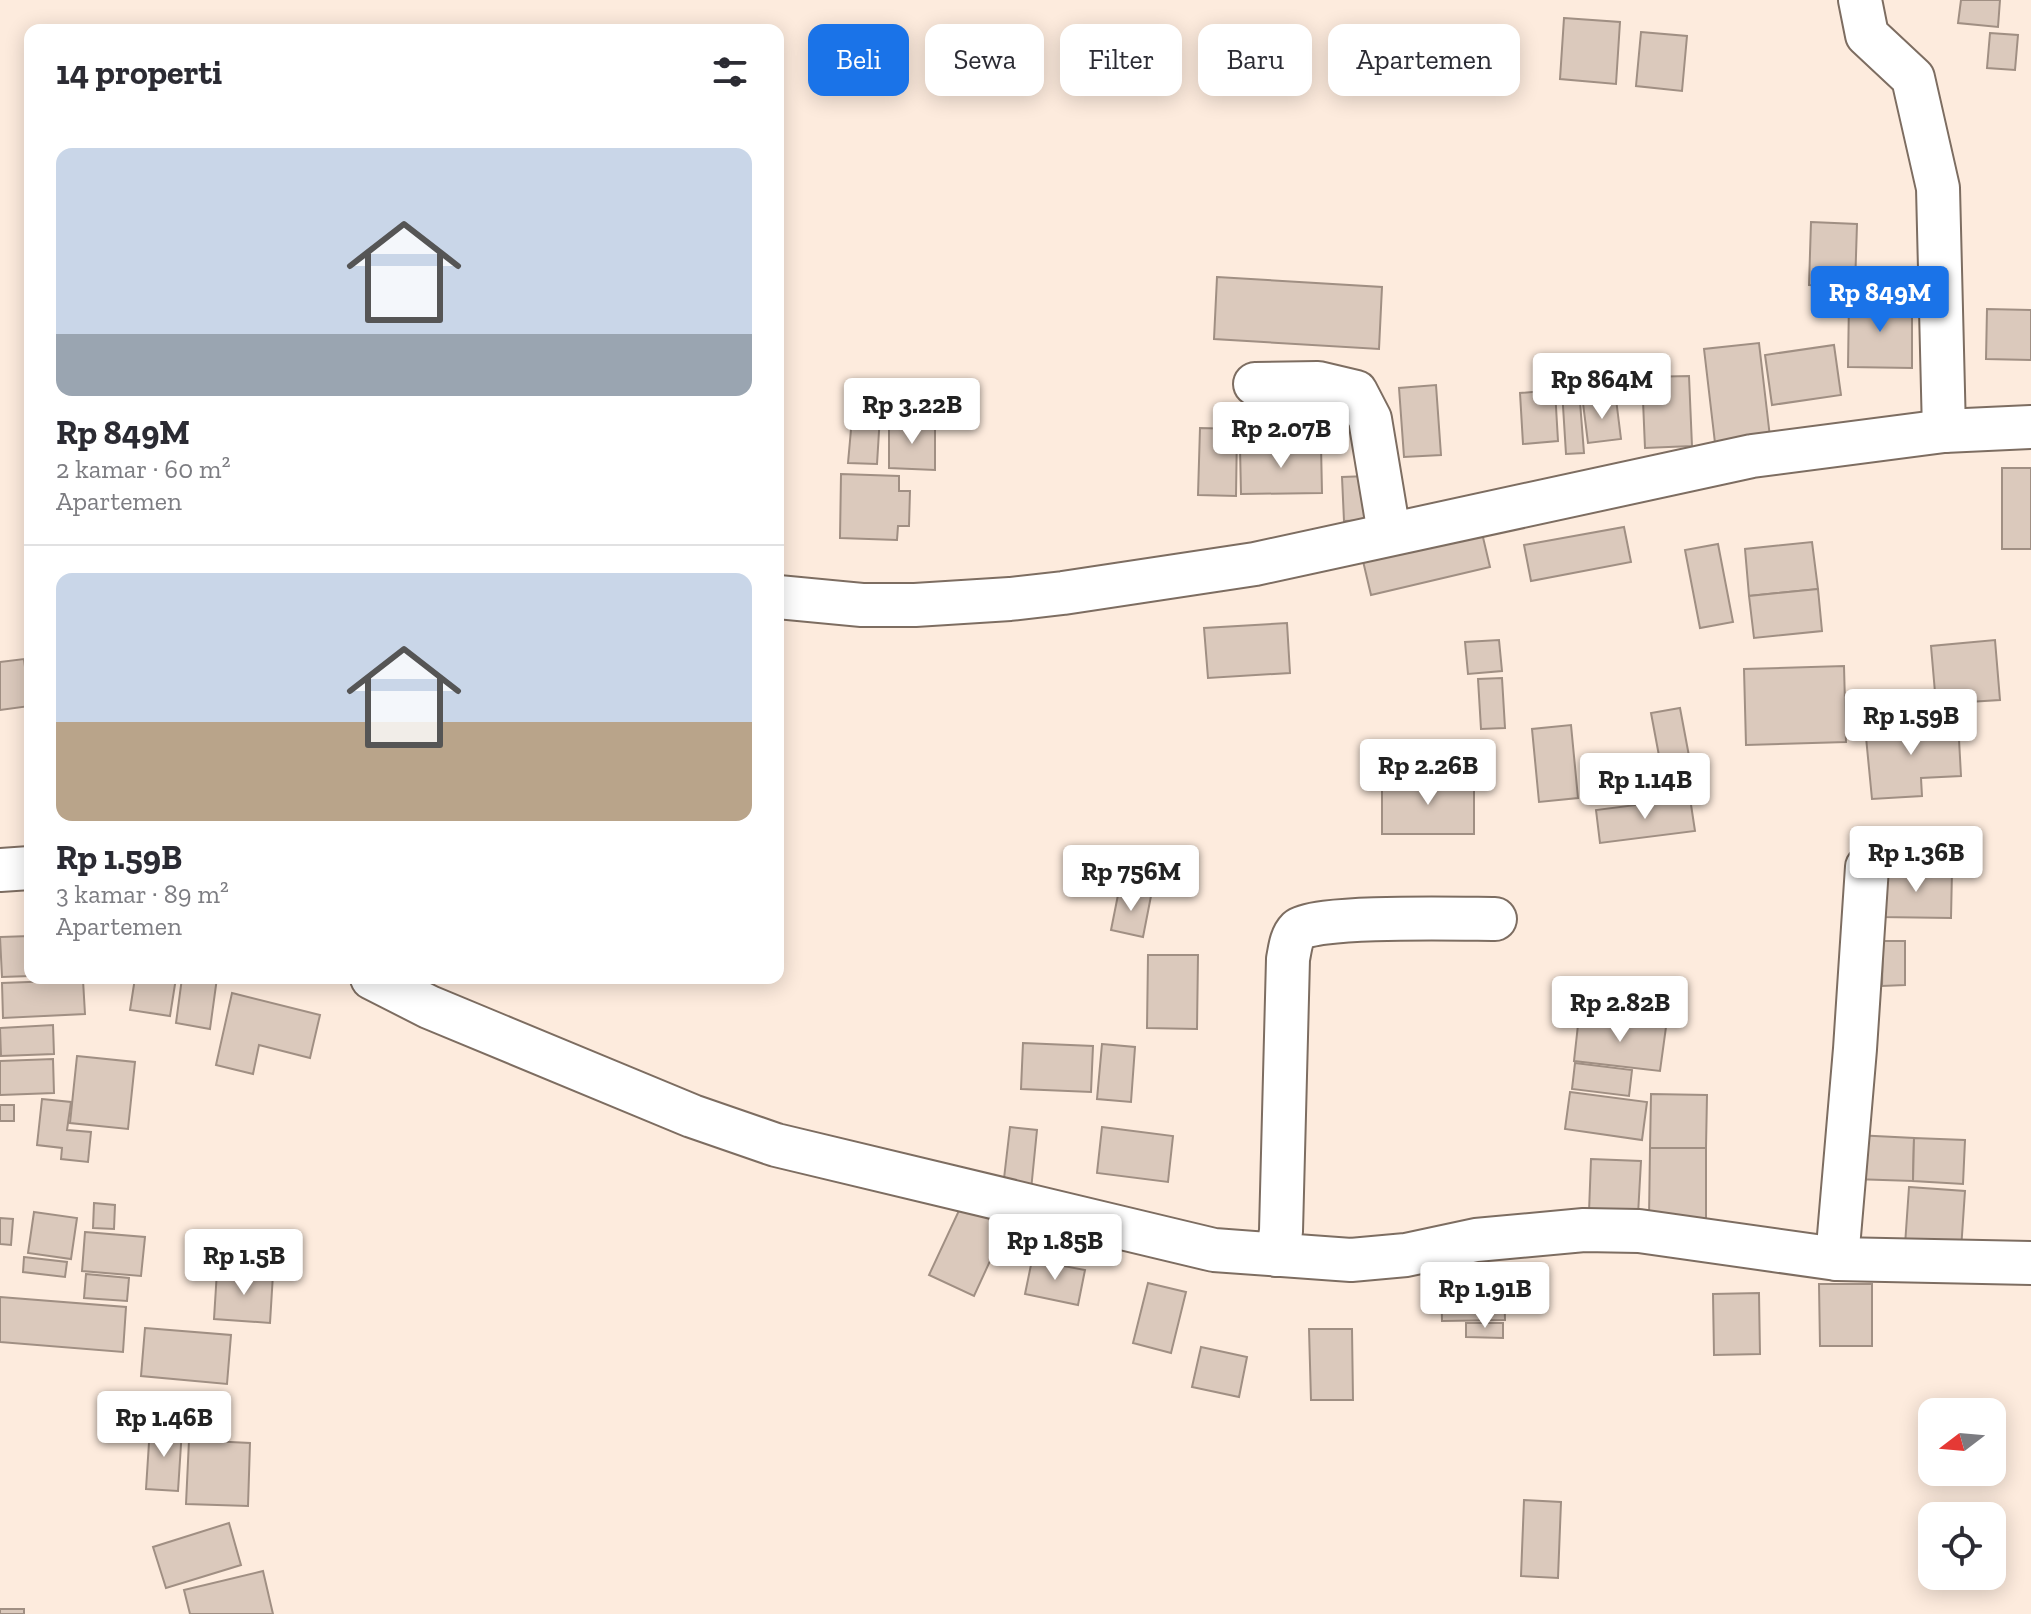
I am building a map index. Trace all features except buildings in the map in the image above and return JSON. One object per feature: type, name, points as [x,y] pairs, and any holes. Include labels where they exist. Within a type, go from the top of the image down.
[{"type":"street","points":[[1860,0],[1867,35],[1913,78],[1938,188],[1944,431]]},
{"type":"street","points":[[1255,384],[1318,383],[1356,392],[1370,419],[1389,533]]},
{"type":"street","points":[[784,598],[862,605],[1023,598],[1255,564],[1752,456],[1944,431],[2031,427]]},
{"type":"street","points":[[1837,1259],[1867,867]]},
{"type":"street","points":[[0,870],[24,868]]},
{"type":"street","points":[[1277,1255],[1281,1231],[1288,959],[1291,941],[1298,930],[1307,925],[1355,921],[1495,919]]},
{"type":"street","points":[[384,984],[429,1007],[692,1116],[776,1145],[1214,1250],[1351,1260],[1406,1255],[1476,1240],[1584,1230],[1639,1231],[1837,1259],[2031,1263]]}]
